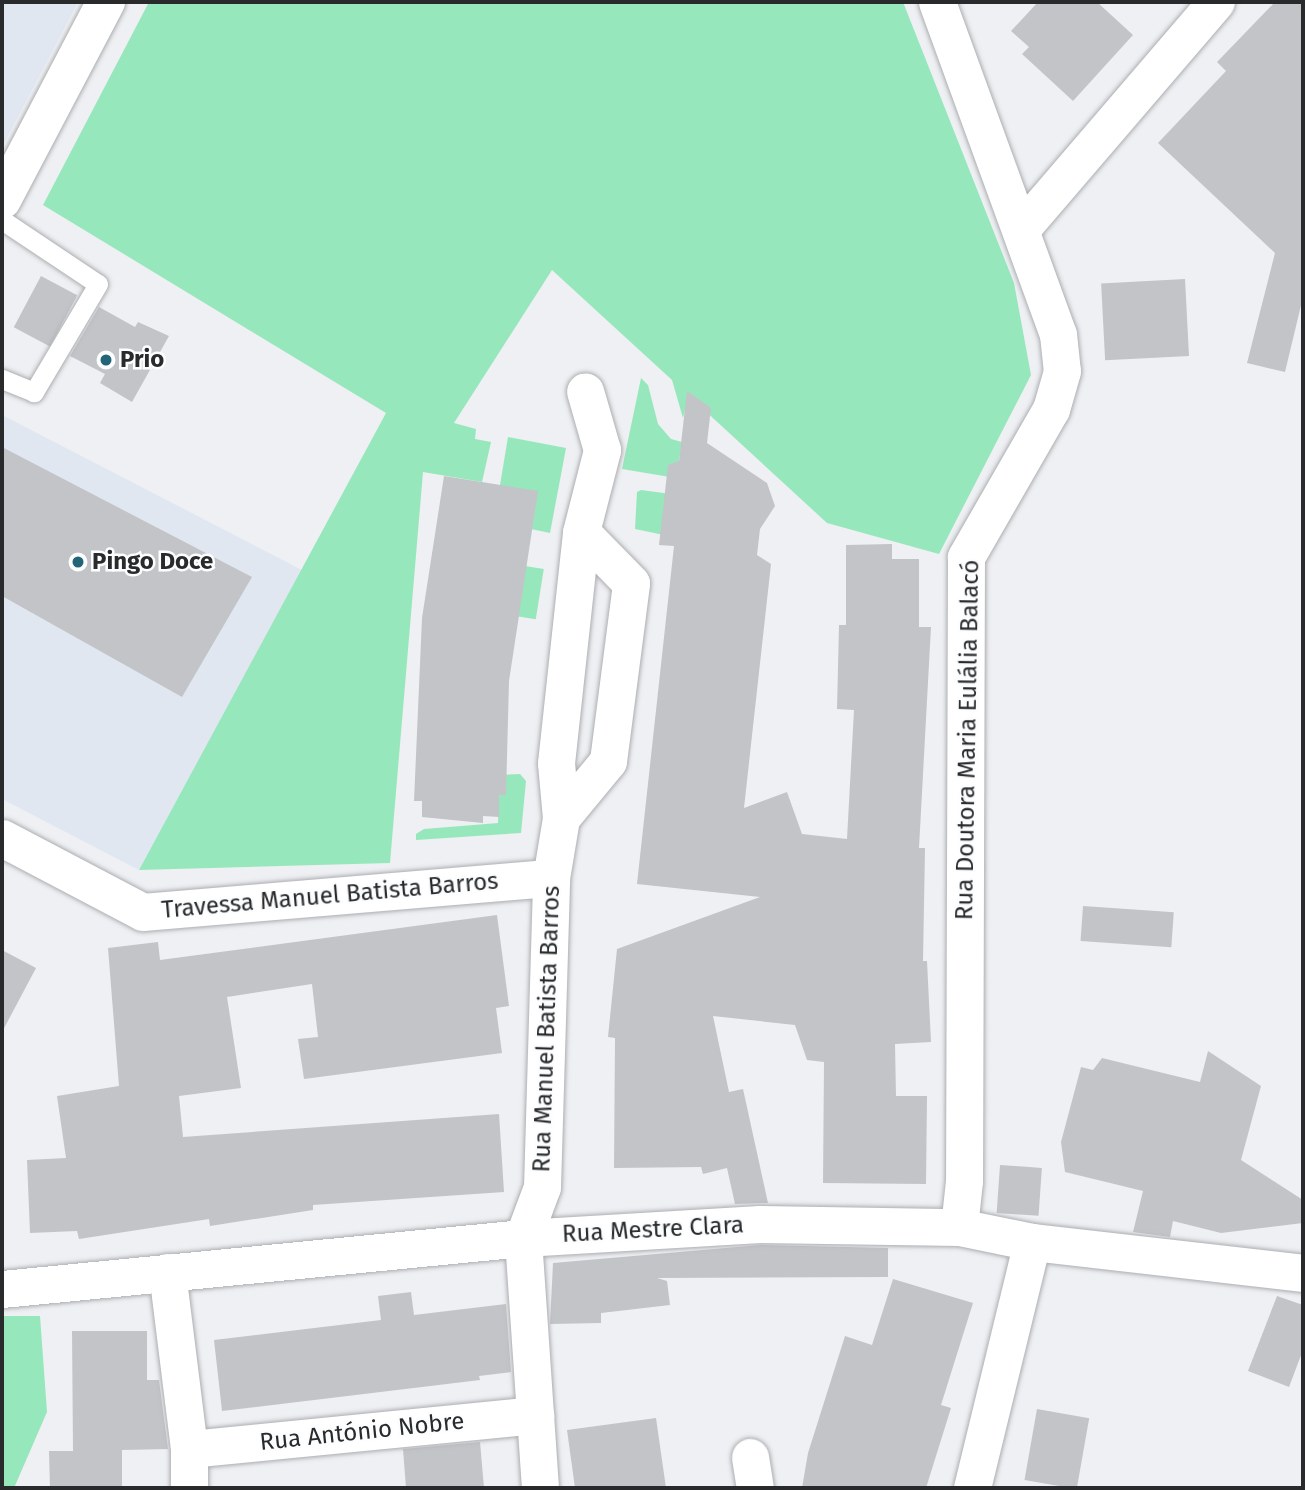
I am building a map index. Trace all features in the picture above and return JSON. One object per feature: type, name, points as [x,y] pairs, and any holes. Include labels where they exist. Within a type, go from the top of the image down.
[{"type":"main road","points":[[2,200],[106,2]]},
{"type":"street","name":"Rua Doutora Maria Eulália Balacó","points":[[937,2],[1022,228],[1058,334],[1062,371],[1051,409],[966,557],[964,1181],[959,1227]]},
{"type":"street","points":[[1022,228],[1216,2]]},
{"type":"street","name":"Rua Manuel Batista Barros","points":[[523,1238],[542,1188],[551,878],[561,818],[556,763],[582,532],[602,450],[585,391]]},
{"type":"street","points":[[561,818],[608,761],[631,583],[582,532]]},
{"type":"street","name":"Travessa Manuel Batista Barros","points":[[2,838],[143,912],[551,878]]},
{"type":"street","name":"Rua Mestre Clara","points":[[2,1289],[523,1238],[760,1224],[959,1227],[1032,1242],[1303,1273]]},
{"type":"street","points":[[523,1238],[540,1488]]},
{"type":"street","points":[[972,1488],[1032,1242]]},
{"type":"street","points":[[167,1272],[189,1450],[189,1488]]},
{"type":"street","name":"Rua António Nobre","points":[[189,1450],[535,1415]]},
{"type":"lane","points":[[2,220],[98,284],[34,392],[2,379]]},
{"type":"shaded area","points":[[2,2],[78,2],[2,147]]},
{"type":"shaded area","points":[[2,415],[302,570],[139,870],[2,799]]},
{"type":"green space","points":[[149,2],[903,2],[1014,283],[1031,375],[939,554],[827,523],[689,396],[683,418],[672,380],[552,270],[454,423],[476,429],[475,439],[491,442],[482,482],[423,472],[390,863],[139,870],[386,413],[43,205]]},
{"type":"green space","points":[[641,378],[648,385],[658,424],[671,439],[682,442],[676,478],[622,469]]},
{"type":"green space","points":[[508,437],[566,448],[550,533],[531,529],[500,485]]},
{"type":"green space","points":[[641,490],[671,494],[664,535],[635,529],[637,492]]},
{"type":"green space","points":[[525,566],[544,569],[536,619],[517,616]]},
{"type":"green space","points":[[520,774],[526,781],[521,833],[416,840],[416,834],[424,829],[498,823],[500,775]]},
{"type":"green space","points":[[2,1316],[40,1316],[47,1412],[14,1488],[2,1488]]},
{"type":"building","points":[[1038,2],[1097,2],[1133,35],[1073,101],[1022,54],[1029,47],[1011,31]]},
{"type":"building","points":[[1275,2],[1303,2],[1303,297],[1285,372],[1247,363],[1275,253],[1158,143],[1226,71],[1217,62]]},
{"type":"building","points":[[41,276],[77,295],[50,346],[14,327]]},
{"type":"building","points":[[1185,279],[1189,356],[1105,360],[1101,283]]},
{"type":"building","points":[[99,307],[135,327],[138,322],[169,336],[132,402],[100,383],[105,374],[70,356]]},
{"type":"building","points":[[687,391],[711,408],[707,443],[767,483],[775,506],[760,529],[757,555],[771,564],[744,808],[787,792],[802,834],[847,839],[854,710],[837,709],[839,625],[846,625],[846,545],[892,544],[892,559],[919,559],[919,627],[931,627],[919,848],[925,848],[923,961],[927,961],[931,1042],[895,1044],[896,1096],[927,1096],[926,1184],[823,1183],[824,1062],[807,1060],[795,1025],[713,1016],[729,1092],[743,1089],[768,1203],[735,1204],[727,1168],[703,1174],[701,1167],[614,1168],[615,1038],[608,1037],[617,949],[760,897],[637,884],[674,546],[659,545],[668,465],[679,461]]},
{"type":"building","points":[[2,447],[252,577],[182,697],[2,596]]},
{"type":"building","points":[[444,476],[538,491],[509,681],[506,795],[499,795],[499,817],[483,816],[483,823],[422,817],[422,801],[414,801],[422,618]]},
{"type":"building","points":[[1083,906],[1174,912],[1171,947],[1081,941]]},
{"type":"building","points":[[497,915],[509,1006],[496,1008],[502,1053],[304,1079],[298,1039],[318,1037],[312,984],[227,997],[241,1088],[179,1096],[183,1137],[499,1114],[504,1192],[313,1205],[313,1210],[210,1226],[209,1219],[79,1239],[77,1231],[30,1233],[27,1160],[66,1158],[57,1096],[119,1086],[108,948],[158,942],[160,960]]},
{"type":"building","points":[[2,950],[36,968],[2,1032]]},
{"type":"building","points":[[1208,1051],[1261,1086],[1241,1160],[1303,1200],[1303,1223],[1221,1233],[1173,1221],[1170,1237],[1133,1232],[1143,1191],[1065,1172],[1061,1142],[1081,1067],[1093,1070],[1102,1058],[1200,1082]]},
{"type":"building","points":[[1000,1165],[1042,1168],[1039,1216],[997,1213]]},
{"type":"building","points":[[760,1245],[888,1248],[888,1277],[657,1278],[667,1281],[670,1305],[601,1313],[601,1323],[550,1324],[553,1263]]},
{"type":"building","points":[[893,1279],[973,1303],[941,1405],[951,1408],[926,1488],[802,1488],[808,1453],[845,1336],[872,1345]]},
{"type":"building","points":[[411,1292],[414,1315],[506,1304],[511,1372],[479,1376],[480,1380],[222,1411],[214,1340],[381,1320],[378,1296]]},
{"type":"building","points":[[1277,1296],[1303,1305],[1303,1350],[1289,1387],[1248,1371]]},
{"type":"building","points":[[72,1331],[147,1331],[147,1380],[159,1380],[168,1449],[122,1450],[122,1488],[50,1488],[49,1451],[73,1451]]},
{"type":"building","points":[[1037,1409],[1089,1418],[1077,1488],[1024,1480]]},
{"type":"building","points":[[656,1418],[666,1488],[575,1488],[567,1430]]},
{"type":"building","points":[[480,1442],[484,1488],[406,1488],[403,1449]]},
{"type":"place","name":"Prio","points":[[106,360]]},
{"type":"place","name":"Pingo Doce","points":[[78,562]]}]
